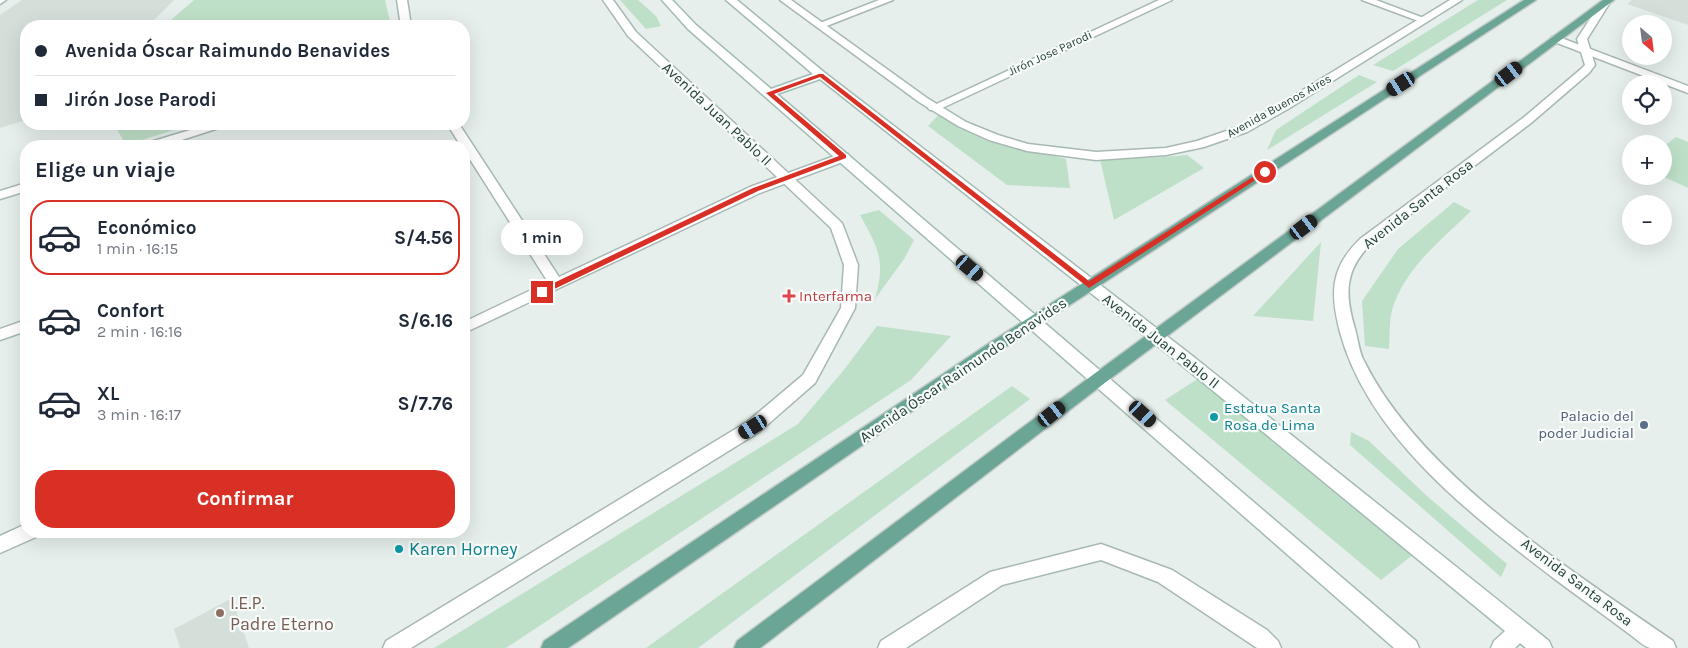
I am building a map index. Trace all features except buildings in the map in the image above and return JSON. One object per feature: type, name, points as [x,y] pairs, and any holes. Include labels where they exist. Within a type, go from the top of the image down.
[{"type":"main road","name":"Avenida Óscar Raimundo Benavides","points":[[551,648],[1089,285],[1531,0]]},
{"type":"main road","points":[[744,648],[1100,378],[1607,2]]},
{"type":"street","points":[[402,0],[405,20]]},
{"type":"street","name":"Avenida Juan Pablo II","points":[[393,648],[753,427],[809,379],[848,308],[851,265],[837,226],[632,34],[608,0]]},
{"type":"street","points":[[667,0],[692,27],[1033,323],[1100,378],[1409,648]]},
{"type":"street","name":"Avenida Juan Pablo II","points":[[731,0],[821,75],[1156,337],[1542,648]]},
{"type":"street","points":[[785,0],[934,108]]},
{"type":"street","points":[[820,25],[888,0]]},
{"type":"street","name":"Jirón Jose Parodi","points":[[934,108],[1167,0]]},
{"type":"street","points":[[1367,0],[1424,20]]},
{"type":"street","name":"Avenida Buenos Aires","points":[[934,108],[963,124],[998,138],[1038,149],[1082,155],[1139,155],[1191,148],[1234,134],[1287,104],[1457,0]]},
{"type":"street","name":"Avenida Santa Rosa","points":[[1607,2],[1582,39],[1590,64],[1582,76],[1526,122],[1389,223],[1352,255],[1340,285],[1345,332],[1366,378],[1396,426],[1451,485],[1524,543],[1666,648]]},
{"type":"street","points":[[1556,39],[1688,90]]},
{"type":"street","points":[[769,93],[821,75]]},
{"type":"street","points":[[171,140],[202,130]]},
{"type":"street","points":[[470,157],[557,285]]},
{"type":"street","points":[[470,325],[786,177],[844,157]]},
{"type":"street","points":[[0,195],[20,189]]},
{"type":"street","points":[[0,334],[20,326]]},
{"type":"street","points":[[0,545],[20,535]]},
{"type":"street","points":[[888,648],[997,578],[1101,552],[1165,576],[1260,637],[1271,648]]},
{"type":"street","points":[[1501,648],[1520,630]]},
{"type":"shaded area","points":[[22,0],[174,0],[154,20],[20,20],[20,122],[0,128],[0,15]]},
{"type":"shaded area","points":[[1632,0],[1688,0],[1688,25],[1672,19],[1672,15],[1659,15],[1627,4]]},
{"type":"shaded area","name":"I.E.P. Padre Eterno","points":[[232,598],[249,648],[180,648],[174,629]]},
{"type":"green space","points":[[194,0],[385,0],[390,20],[171,20]]},
{"type":"green space","points":[[620,0],[638,0],[656,16],[661,26],[646,29]]},
{"type":"green space","points":[[1478,0],[1507,0],[1393,71],[1373,65]]},
{"type":"green space","points":[[1359,75],[1377,82],[1267,150],[1276,130]]},
{"type":"green space","points":[[940,113],[1036,151],[1066,159],[1070,188],[1007,185],[928,126]]},
{"type":"green space","points":[[117,130],[174,130],[142,140],[123,140]]},
{"type":"green space","points":[[1676,137],[1688,142],[1688,188],[1672,181],[1672,140]]},
{"type":"green space","points":[[1099,155],[1143,158],[1187,155],[1204,168],[1114,220]]},
{"type":"green space","points":[[1454,202],[1471,211],[1436,244],[1405,281],[1392,310],[1389,349],[1365,346],[1362,301],[1398,249]]},
{"type":"green space","points":[[879,210],[914,240],[904,259],[875,299],[880,264],[876,246],[860,215]]},
{"type":"green space","points":[[1321,242],[1313,321],[1253,316]]},
{"type":"green space","points":[[877,326],[951,336],[911,380],[506,648],[434,648],[798,424],[843,371]]},
{"type":"green space","points":[[1199,378],[1415,553],[1381,580],[1165,400]]},
{"type":"green space","points":[[1012,386],[1030,399],[698,648],[646,648]]},
{"type":"green space","points":[[1351,432],[1369,441],[1428,497],[1507,564],[1501,577],[1350,445]]},
{"type":"place","name":"Interfarma","points":[[789,296]]},
{"type":"place","name":"Estatua Santa Rosa de Lima","points":[[1214,417]]},
{"type":"place","name":"Palacio del poder Judicial","points":[[1644,425]]},
{"type":"place","name":"Karen Horney","points":[[399,549]]},
{"type":"place","name":"I.E.P. Padre Eterno","points":[[220,613]]},
{"type":"route","points":[[542,292],[755,190],[844,157],[769,93],[821,75],[1089,285],[1265,172]]}]
